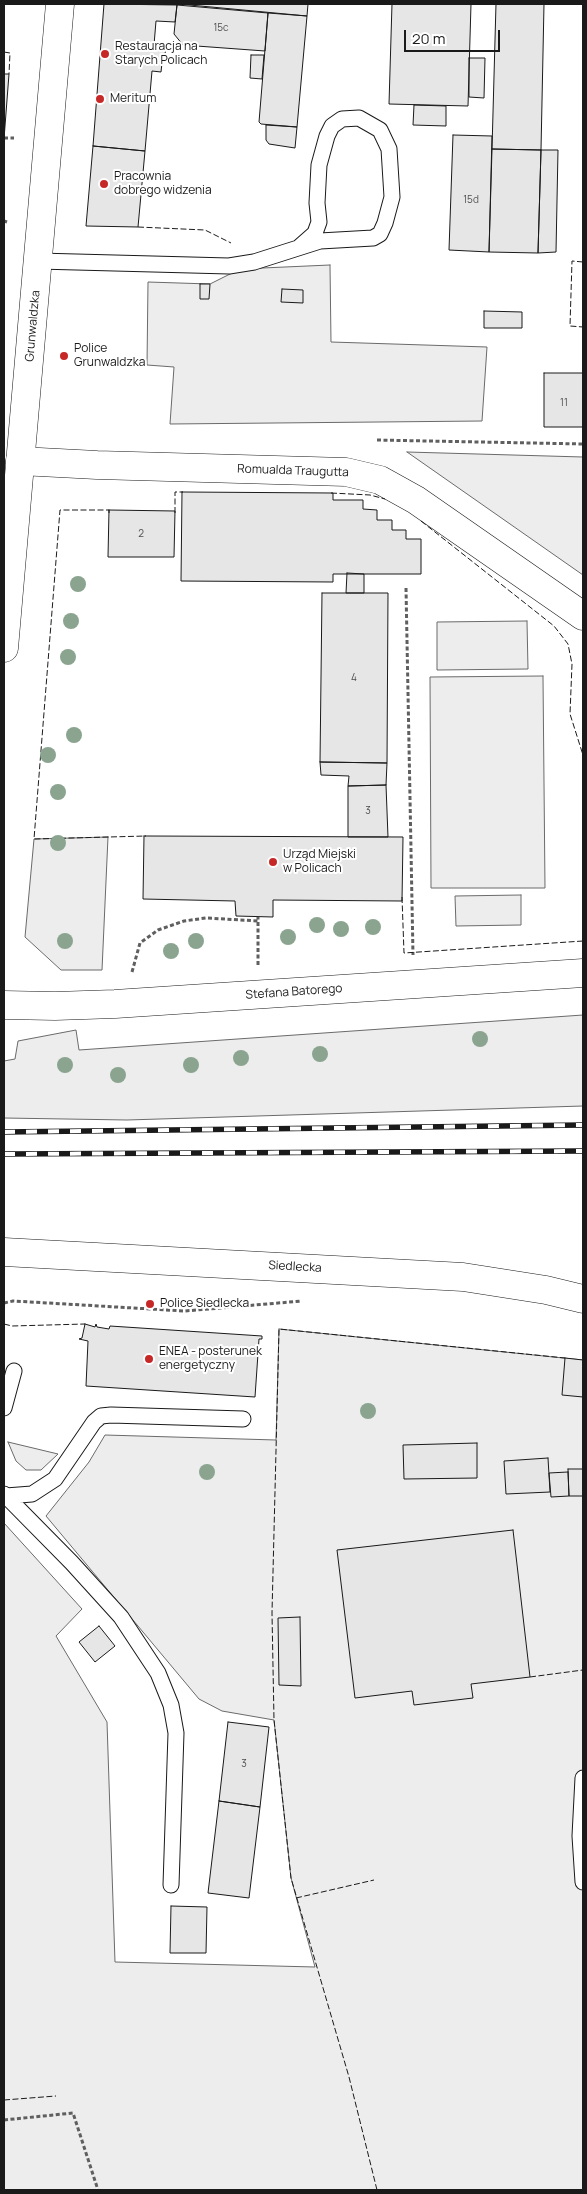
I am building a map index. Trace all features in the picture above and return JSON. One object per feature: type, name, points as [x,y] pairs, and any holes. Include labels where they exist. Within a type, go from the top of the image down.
[{"type":"street","name":"Grunwaldzka","points":[[4,648],[60,4]]},
{"type":"street","name":"Romualda Traugutta","points":[[20,461],[346,472],[380,480],[416,500],[583,616]]},
{"type":"street","name":"Stefana Batorego","points":[[4,1005],[115,1004],[583,973]]},
{"type":"street","name":"Siedlecka","points":[[4,1252],[463,1278],[546,1290],[583,1299]]},
{"type":"lane","points":[[38,261],[229,266],[254,262],[298,248],[320,241],[373,238],[380,234],[392,197],[389,149],[380,130],[360,118],[342,119],[332,126],[327,136],[319,165],[317,203],[319,222],[315,234],[298,248]]},
{"type":"lane","points":[[4,1408],[14,1371]]},
{"type":"lane","points":[[5,1495],[32,1494],[55,1479],[86,1432],[101,1416],[243,1419]]},
{"type":"lane","points":[[5,1495],[72,1562],[121,1617],[158,1673],[171,1705],[176,1733],[171,1885]]},
{"type":"lane","points":[[583,1778],[580,1836],[583,1882]]},
{"type":"path","points":[[4,138],[14,138]]},
{"type":"path","points":[[377,440],[583,444]]},
{"type":"path","points":[[406,588],[413,958]]},
{"type":"path","points":[[130,977],[140,943],[158,930],[184,921],[206,918],[258,919],[258,968]]},
{"type":"path","points":[[4,1303],[184,1312],[307,1301]]},
{"type":"path","points":[[4,2120],[73,2113],[98,2190]]},
{"type":"shaded area","points":[[330,265],[331,342],[487,347],[482,421],[170,424],[174,367],[147,365],[148,282],[210,284],[240,269]]},
{"type":"shaded area","points":[[407,452],[583,457],[583,575]]},
{"type":"shaded area","points":[[527,621],[528,669],[437,670],[437,622]]},
{"type":"shaded area","points":[[543,676],[545,888],[431,888],[430,677]]},
{"type":"shaded area","points":[[108,837],[102,970],[61,970],[25,937],[34,839]]},
{"type":"shaded area","points":[[521,895],[521,925],[456,926],[455,896]]},
{"type":"shaded area","points":[[583,1015],[583,1106],[127,1120],[4,1118],[4,1061],[15,1059],[18,1041],[76,1030],[79,1050]]},
{"type":"shaded area","points":[[279,1329],[583,1360],[583,2190],[4,2190],[4,1523],[82,1609],[56,1636],[107,1722],[115,1962],[315,1967],[291,1878],[274,1720],[222,1711],[199,1699],[46,1516],[89,1462],[105,1435],[276,1440]]},
{"type":"shaded area","points":[[8,1442],[58,1454],[41,1470],[26,1470],[16,1461]]},
{"type":"building","points":[[104,4],[177,5],[175,22],[156,21],[154,45],[166,46],[161,72],[152,71],[145,151],[93,146]]},
{"type":"building","points":[[179,4],[308,4],[307,16]]},
{"type":"building","points":[[392,4],[471,4],[468,106],[389,104]]},
{"type":"building","points":[[496,4],[544,4],[541,150],[492,149]]},
{"type":"building","points":[[177,5],[268,13],[265,51],[183,45],[174,34]]},
{"type":"building","points":[[268,13],[307,16],[297,127],[261,124],[259,122]]},
{"type":"building","points":[[251,55],[264,55],[262,79],[250,78]]},
{"type":"building","points":[[469,58],[485,58],[484,98],[469,97]]},
{"type":"building","points":[[4,74],[9,74],[4,139]]},
{"type":"building","points":[[414,105],[446,106],[446,126],[413,125]]},
{"type":"building","points":[[266,125],[297,127],[295,148],[269,144],[266,140]]},
{"type":"building","points":[[453,135],[492,136],[489,252],[449,250]]},
{"type":"building","points":[[93,146],[145,151],[138,227],[86,226]]},
{"type":"building","points":[[492,149],[541,150],[538,253],[489,252]]},
{"type":"building","points":[[541,150],[558,150],[556,252],[538,253]]},
{"type":"building","points":[[200,284],[210,284],[209,299],[200,299]]},
{"type":"building","points":[[282,289],[303,290],[303,303],[281,302]]},
{"type":"building","points":[[484,311],[522,312],[522,328],[484,328]]},
{"type":"building","points":[[544,373],[583,373],[583,427],[544,427]]},
{"type":"building","points":[[182,492],[333,493],[333,500],[363,500],[363,509],[377,510],[377,520],[392,520],[392,530],[406,530],[406,539],[421,539],[421,574],[333,574],[333,582],[181,581]]},
{"type":"building","points":[[109,510],[175,511],[174,557],[108,557]]},
{"type":"building","points":[[347,573],[364,574],[364,593],[346,593]]},
{"type":"building","points":[[322,593],[388,593],[387,763],[320,762]]},
{"type":"building","points":[[320,762],[387,763],[386,785],[348,786],[349,776],[321,775]]},
{"type":"building","points":[[386,785],[388,837],[348,837],[348,786]]},
{"type":"building","name":"Urząd Miejski w Policach","points":[[144,836],[403,837],[402,901],[273,900],[273,917],[236,916],[235,901],[143,899]]},
{"type":"building","points":[[85,1324],[95,1327],[96,1324],[97,1327],[109,1329],[110,1326],[262,1336],[262,1339],[259,1339],[255,1397],[86,1386],[88,1341],[79,1339],[82,1338]]},
{"type":"building","points":[[565,1358],[583,1360],[583,1397],[562,1395]]},
{"type":"building","points":[[477,1443],[477,1478],[404,1479],[403,1445]]},
{"type":"building","points":[[548,1458],[550,1492],[506,1494],[504,1461]]},
{"type":"building","points":[[568,1469],[583,1469],[583,1496],[569,1496]]},
{"type":"building","points":[[568,1472],[569,1496],[551,1497],[549,1473]]},
{"type":"building","points":[[513,1530],[530,1677],[471,1684],[473,1698],[414,1705],[412,1691],[355,1698],[337,1550]]},
{"type":"building","points":[[300,1617],[301,1686],[279,1685],[278,1618]]},
{"type":"building","points":[[99,1626],[115,1646],[95,1662],[79,1642]]},
{"type":"building","points":[[228,1722],[269,1727],[260,1807],[219,1801]]},
{"type":"building","points":[[219,1801],[260,1807],[249,1898],[208,1893]]},
{"type":"building","points":[[171,1906],[207,1907],[206,1953],[170,1953]]},
{"type":"railway","points":[[4,1132],[583,1125]]},
{"type":"railway","points":[[4,1154],[583,1151]]},
{"type":"fence","points":[[4,52],[10,53],[9,74]]},
{"type":"fence","points":[[138,227],[205,230],[231,243]]},
{"type":"fence","points":[[583,262],[572,261],[570,326],[583,327]]},
{"type":"fence","points":[[175,513],[175,492],[183,492]]},
{"type":"fence","points":[[331,493],[370,495],[385,499]]},
{"type":"fence","points":[[109,513],[109,510],[60,510],[34,839],[146,836]]},
{"type":"fence","points":[[421,521],[554,626],[568,644],[572,664],[570,714],[583,755]]},
{"type":"fence","points":[[402,897],[404,953],[583,941]]},
{"type":"fence","points":[[4,1324],[12,1326],[85,1324]]},
{"type":"fence","points":[[377,2190],[349,2077],[291,1878],[274,1720],[272,1613],[279,1329],[565,1358]]},
{"type":"fence","points":[[530,1677],[583,1670]]},
{"type":"fence","points":[[296,1898],[374,1880]]},
{"type":"fence","points":[[4,2100],[56,2096]]},
{"type":"place","name":"Restauracja na Starych Policach","points":[[105,54]]},
{"type":"place","name":"Meritum","points":[[100,99]]},
{"type":"place","name":"Pracownia dobrego widzenia","points":[[104,184]]},
{"type":"place","name":"Police Grunwaldzka","points":[[64,356]]},
{"type":"place","name":"Urząd Miejski w Policach","points":[[273,862]]},
{"type":"place","name":"Police Siedlecka","points":[[150,1304]]},
{"type":"place","name":"ENEA - posterunek energetyczny","points":[[149,1359]]}]
